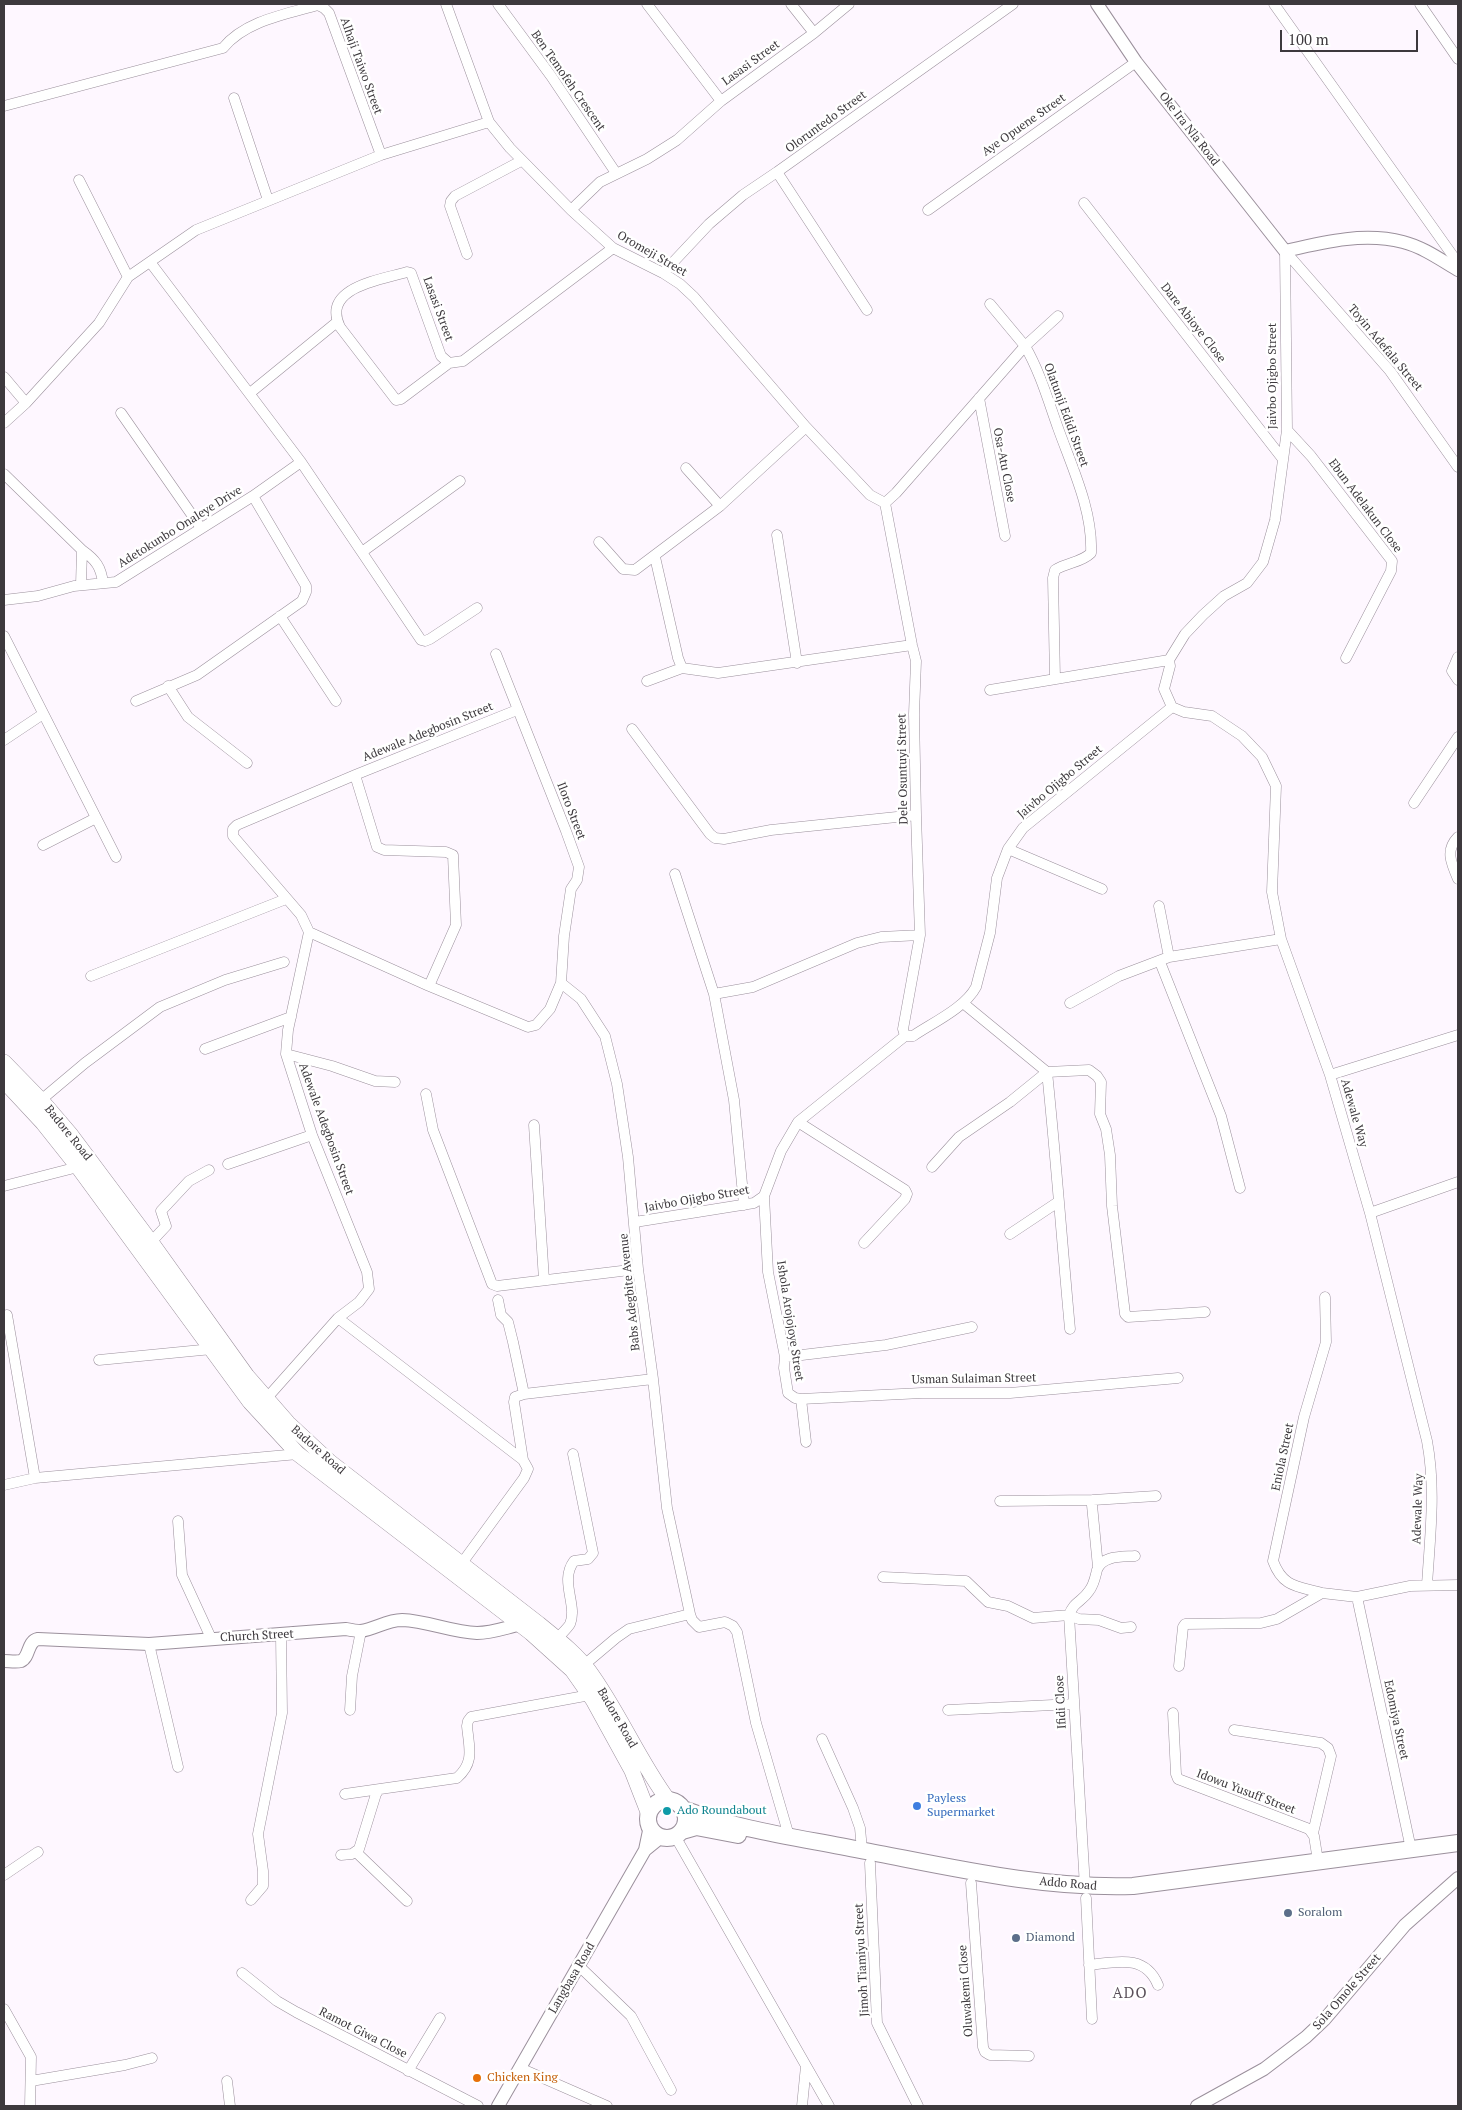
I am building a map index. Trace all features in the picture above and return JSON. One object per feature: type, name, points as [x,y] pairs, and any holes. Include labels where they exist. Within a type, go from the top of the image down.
[{"type":"main road","name":"Badore Road","points":[[4,1062],[41,1100],[71,1135],[152,1242],[243,1370],[288,1424],[330,1462],[462,1563],[557,1639],[584,1665],[606,1695],[645,1767],[668,1800]]},
{"type":"main road","name":"Badore Road","points":[[4,1081],[43,1123],[78,1167],[262,1417],[298,1454],[551,1650],[572,1670],[590,1695],[663,1828]]},
{"type":"main road","name":"Addo Road","points":[[668,1800],[676,1802],[682,1809],[702,1816],[789,1836],[971,1883],[1136,1896],[1458,1853]]},
{"type":"main road","points":[[668,1800],[659,1802],[663,1828],[686,1822],[682,1809]]},
{"type":"main road","name":"Addo Road","points":[[663,1828],[704,1828],[866,1857],[976,1873],[1085,1892],[1458,1843]]},
{"type":"street","name":"Oromeji Street","points":[[446,4],[488,122],[521,161],[613,248],[663,273],[680,284],[694,297],[806,427],[870,495],[885,503]]},
{"type":"street","name":"Ben Temofeh Crescent","points":[[498,4],[551,76],[616,173]]},
{"type":"street","points":[[647,4],[721,101]]},
{"type":"street","points":[[792,4],[814,33]]},
{"type":"street","name":"Lasasi Street","points":[[571,210],[597,184],[647,159],[677,140],[721,101],[814,33],[849,4]]},
{"type":"street","name":"Oloruntedo Street","points":[[663,273],[709,224],[743,195],[1013,4]]},
{"type":"street","name":"Oke Ira Nla Road","points":[[1097,4],[1136,62],[1285,251]]},
{"type":"street","points":[[1274,4],[1458,263]]},
{"type":"street","points":[[1420,4],[1458,58]]},
{"type":"street","name":"Alhaji Taiwo Street","points":[[4,106],[223,48],[247,29],[268,19],[318,6],[324,8],[329,13],[381,155]]},
{"type":"street","name":"Aye Opuene Street","points":[[928,210],[1136,62]]},
{"type":"street","points":[[234,98],[268,200]]},
{"type":"street","points":[[4,423],[99,323],[128,277],[196,230],[381,155],[488,122]]},
{"type":"street","points":[[467,254],[450,206],[450,201],[455,196],[521,161]]},
{"type":"street","points":[[777,172],[867,310]]},
{"type":"street","points":[[79,180],[128,277]]},
{"type":"street","name":"Dare Abioye Close","points":[[1084,203],[1282,458]]},
{"type":"street","points":[[1285,251],[1334,240],[1377,237],[1405,242],[1433,255],[1458,270]]},
{"type":"street","points":[[250,393],[338,322],[387,390],[396,400],[401,399],[449,363],[463,361],[613,248]]},
{"type":"street","name":"Jaivbo Ojigbo Street","points":[[635,1222],[754,1203],[764,1196],[780,1151],[798,1122],[905,1036],[912,1036],[972,995],[976,987],[990,933],[997,878],[1008,850],[1023,828],[1172,707],[1164,689],[1170,666],[1169,660],[1185,634],[1203,614],[1224,596],[1247,583],[1263,562],[1275,520],[1287,430],[1285,251]]},
{"type":"street","name":"Toyin Adefala Street","points":[[1285,251],[1390,371],[1458,467]]},
{"type":"street","points":[[150,262],[301,462],[421,640],[426,641],[430,639],[477,608]]},
{"type":"street","name":"Lasasi Street","points":[[338,322],[338,305],[343,295],[363,285],[407,272],[411,273],[441,356],[449,363]]},
{"type":"street","points":[[990,304],[1025,346]]},
{"type":"street","points":[[885,503],[896,494],[1025,346],[1058,316]]},
{"type":"street","name":"Olatunji Edidi Street","points":[[1025,346],[1036,367],[1079,488],[1092,542],[1091,553],[1084,560],[1063,564],[1055,570],[1052,578],[1055,679]]},
{"type":"street","points":[[4,377],[26,402]]},
{"type":"street","name":"Osa-Atu Close","points":[[979,398],[1004,536]]},
{"type":"street","points":[[121,413],[201,528]]},
{"type":"street","points":[[599,542],[623,569],[635,570],[655,557],[720,506],[806,427]]},
{"type":"street","name":"Ebun Adelakun Close","points":[[1287,430],[1311,456],[1392,561],[1391,571],[1346,658]]},
{"type":"street","name":"Adetokunbo Onaleye Drive","points":[[4,600],[38,596],[81,585],[116,582],[253,496],[301,462]]},
{"type":"street","points":[[686,468],[720,506]]},
{"type":"street","points":[[4,474],[82,550],[93,558],[101,568],[103,583]]},
{"type":"street","points":[[362,552],[460,481]]},
{"type":"street","points":[[136,701],[197,675],[302,601],[306,592],[306,586],[253,496]]},
{"type":"street","name":"Dele Osuntuyi Street","points":[[885,503],[916,661],[914,714],[920,935],[904,1029],[905,1036]]},
{"type":"street","points":[[777,536],[796,662]]},
{"type":"street","points":[[81,585],[82,550]]},
{"type":"street","points":[[655,557],[678,658],[682,668]]},
{"type":"street","points":[[280,616],[336,701]]},
{"type":"street","points":[[4,636],[116,857]]},
{"type":"street","points":[[647,682],[682,668],[718,673],[912,645]]},
{"type":"street","name":"Iloro Street","points":[[429,986],[528,1027],[536,1025],[550,1009],[560,983],[570,889],[577,880],[578,867],[566,831],[496,654]]},
{"type":"street","points":[[1458,657],[1452,671],[1458,680]]},
{"type":"street","points":[[990,690],[1169,660]]},
{"type":"street","points":[[168,686],[188,717],[248,763]]},
{"type":"street","name":"Adewale Way","points":[[1172,707],[1184,712],[1212,716],[1242,736],[1262,757],[1276,786],[1272,892],[1281,939],[1330,1075],[1370,1213],[1432,1467],[1427,1585]]},
{"type":"street","name":"Adewale Adegbosin Street","points":[[266,1399],[338,1318],[359,1302],[369,1289],[367,1272],[312,1135],[286,1054],[291,1017],[309,932],[301,915],[233,836],[233,829],[238,825],[355,775],[518,710]]},
{"type":"street","points":[[4,740],[43,714]]},
{"type":"street","points":[[632,730],[710,834],[715,838],[724,839],[771,830],[916,815]]},
{"type":"street","points":[[1414,803],[1458,737]]},
{"type":"street","points":[[309,932],[429,986],[456,925],[453,856],[446,852],[384,850],[377,847],[355,775]]},
{"type":"street","points":[[43,844],[96,818]]},
{"type":"street","points":[[1458,837],[1452,844],[1450,851],[1451,864],[1458,879]]},
{"type":"street","points":[[1008,850],[1102,889]]},
{"type":"street","points":[[675,874],[714,994],[734,1100],[744,1205]]},
{"type":"street","points":[[91,976],[286,899]]},
{"type":"street","points":[[1159,906],[1165,959],[1221,1116],[1240,1188]]},
{"type":"street","points":[[714,994],[754,988],[857,943],[881,937],[920,935]]},
{"type":"street","points":[[1070,1003],[1119,976],[1165,959],[1281,939]]},
{"type":"street","points":[[41,1100],[85,1063],[160,1007],[225,980],[284,962]]},
{"type":"street","name":"Babs Adegbite Avenue","points":[[560,983],[581,999],[605,1036],[617,1084],[628,1157],[638,1269],[654,1379],[667,1508],[690,1614]]},
{"type":"street","points":[[962,1003],[1046,1072],[1058,1176],[1058,1202],[1070,1328]]},
{"type":"street","points":[[205,1049],[291,1017]]},
{"type":"street","points":[[1330,1075],[1458,1035]]},
{"type":"street","points":[[286,1054],[332,1066],[375,1081],[395,1082]]},
{"type":"street","points":[[932,1167],[959,1137],[1010,1102],[1046,1072],[1089,1070],[1101,1082],[1100,1114],[1106,1129],[1110,1155],[1112,1206],[1122,1308],[1128,1317],[1204,1312]]},
{"type":"street","points":[[426,1094],[433,1130],[492,1284],[497,1286],[638,1269]]},
{"type":"street","points":[[798,1122],[905,1190],[907,1194],[905,1199],[864,1243]]},
{"type":"street","points":[[534,1125],[544,1280]]},
{"type":"street","points":[[228,1164],[312,1135]]},
{"type":"street","points":[[4,1186],[78,1167]]},
{"type":"street","points":[[152,1242],[166,1226],[161,1211],[188,1181],[209,1170]]},
{"type":"street","points":[[1370,1213],[1458,1182]]},
{"type":"street","name":"Ishola Arojojoye Street","points":[[764,1196],[768,1272],[785,1358],[784,1368],[788,1393],[795,1398],[801,1399],[806,1442]]},
{"type":"street","points":[[1010,1234],[1058,1202]]},
{"type":"street","name":"Eniola Street","points":[[1322,1593],[1284,1582],[1277,1573],[1273,1561],[1304,1417],[1326,1342],[1325,1297]]},
{"type":"street","points":[[498,1300],[500,1315],[508,1322],[514,1342],[524,1394]]},
{"type":"street","points":[[7,1315],[34,1478]]},
{"type":"street","points":[[338,1318],[523,1460]]},
{"type":"street","points":[[785,1358],[886,1345],[972,1327]]},
{"type":"street","points":[[99,1360],[212,1349]]},
{"type":"street","name":"Usman Sulaiman Street","points":[[801,1399],[922,1393],[1010,1393],[1178,1378]]},
{"type":"street","points":[[462,1563],[524,1478],[528,1469],[523,1460],[514,1402],[515,1397],[524,1394],[654,1379]]},
{"type":"street","points":[[4,1485],[34,1478],[298,1454]]},
{"type":"street","points":[[557,1639],[570,1624],[568,1577],[570,1568],[574,1561],[588,1559],[593,1553],[573,1454]]},
{"type":"street","points":[[1000,1501],[1093,1500],[1156,1496]]},
{"type":"street","points":[[1069,1615],[1076,1602],[1088,1593],[1096,1579],[1098,1567],[1093,1500]]},
{"type":"street","points":[[178,1520],[182,1574],[211,1638]]},
{"type":"street","points":[[1098,1567],[1104,1561],[1112,1558],[1135,1556]]},
{"type":"street","points":[[882,1577],[966,1581],[988,1602],[1008,1606],[1033,1618],[1069,1615],[1079,1619],[1099,1620],[1121,1628],[1131,1627]]},
{"type":"street","points":[[1180,1666],[1182,1626],[1185,1624],[1261,1623],[1277,1619],[1322,1593],[1357,1597],[1410,1586],[1458,1586]]},
{"type":"street","name":"Edomiya Street","points":[[1357,1597],[1411,1849]]},
{"type":"street","points":[[584,1665],[629,1629],[690,1614],[692,1620],[699,1627],[725,1622],[733,1626],[737,1632],[756,1722],[789,1836]]},
{"type":"street","name":"Ifidi Close","points":[[1069,1615],[1092,2019]]},
{"type":"street","name":"Church Street","points":[[4,1661],[21,1661],[24,1659],[30,1644],[38,1639],[149,1644],[346,1629],[361,1631],[401,1620],[427,1623],[455,1631],[478,1633],[492,1632],[518,1624]]},
{"type":"street","points":[[350,1710],[352,1676],[361,1631]]},
{"type":"street","points":[[251,1900],[262,1886],[263,1871],[258,1834],[282,1713],[281,1635]]},
{"type":"street","points":[[149,1644],[178,1768]]},
{"type":"street","points":[[345,1794],[378,1791],[458,1778],[466,1770],[470,1760],[467,1726],[471,1717],[590,1695]]},
{"type":"street","points":[[948,1710],[1074,1704]]},
{"type":"street","name":"Idowu Yusuff Street","points":[[1173,1713],[1176,1774],[1178,1779],[1312,1832]]},
{"type":"street","points":[[1234,1730],[1321,1743],[1328,1748],[1331,1756],[1312,1832],[1318,1861]]},
{"type":"street","name":"Jimoh Tiamiyu Street","points":[[822,1739],[854,1808],[866,1857],[878,2022],[918,2106]]},
{"type":"street","points":[[341,1855],[357,1853],[360,1849],[378,1791]]},
{"type":"street","points":[[663,1828],[829,2106]]},
{"type":"street","name":"Langbasa Road","points":[[498,2106],[645,1850],[663,1828]]},
{"type":"street","points":[[4,1875],[38,1852]]},
{"type":"street","points":[[357,1853],[407,1901]]},
{"type":"street","name":"Sola Omole Street","points":[[1197,2106],[1264,2069],[1306,2037],[1324,2020],[1405,1925],[1458,1879]]},
{"type":"street","name":"Oluwakemi Close","points":[[971,1883],[983,2047],[985,2052],[990,2055],[1029,2056]]},
{"type":"street","points":[[1089,1965],[1123,1962],[1138,1963],[1154,1976],[1158,1985]]},
{"type":"street","points":[[579,1966],[631,2016],[671,2090]]},
{"type":"street","name":"Ramot Giwa Close","points":[[242,1973],[284,2005],[478,2106]]},
{"type":"street","points":[[4,2008],[30,2057],[30,2106]]},
{"type":"street","points":[[408,2071],[440,2018]]},
{"type":"street","points":[[31,2081],[152,2058]]},
{"type":"street","points":[[802,2106],[806,2066]]},
{"type":"street","points":[[520,2068],[607,2106]]},
{"type":"street","points":[[227,2081],[230,2106]]},
{"type":"place","name":"Payless Supermarket","points":[[917,1806]]},
{"type":"place","name":"Ado Roundabout","points":[[667,1811]]},
{"type":"place","name":"Soralom","points":[[1288,1913]]},
{"type":"place","name":"Diamond","points":[[1016,1938]]},
{"type":"place","name":"Chicken King","points":[[477,2078]]},
{"type":"district","name":"ADO","points":[[1130,1994]]}]
